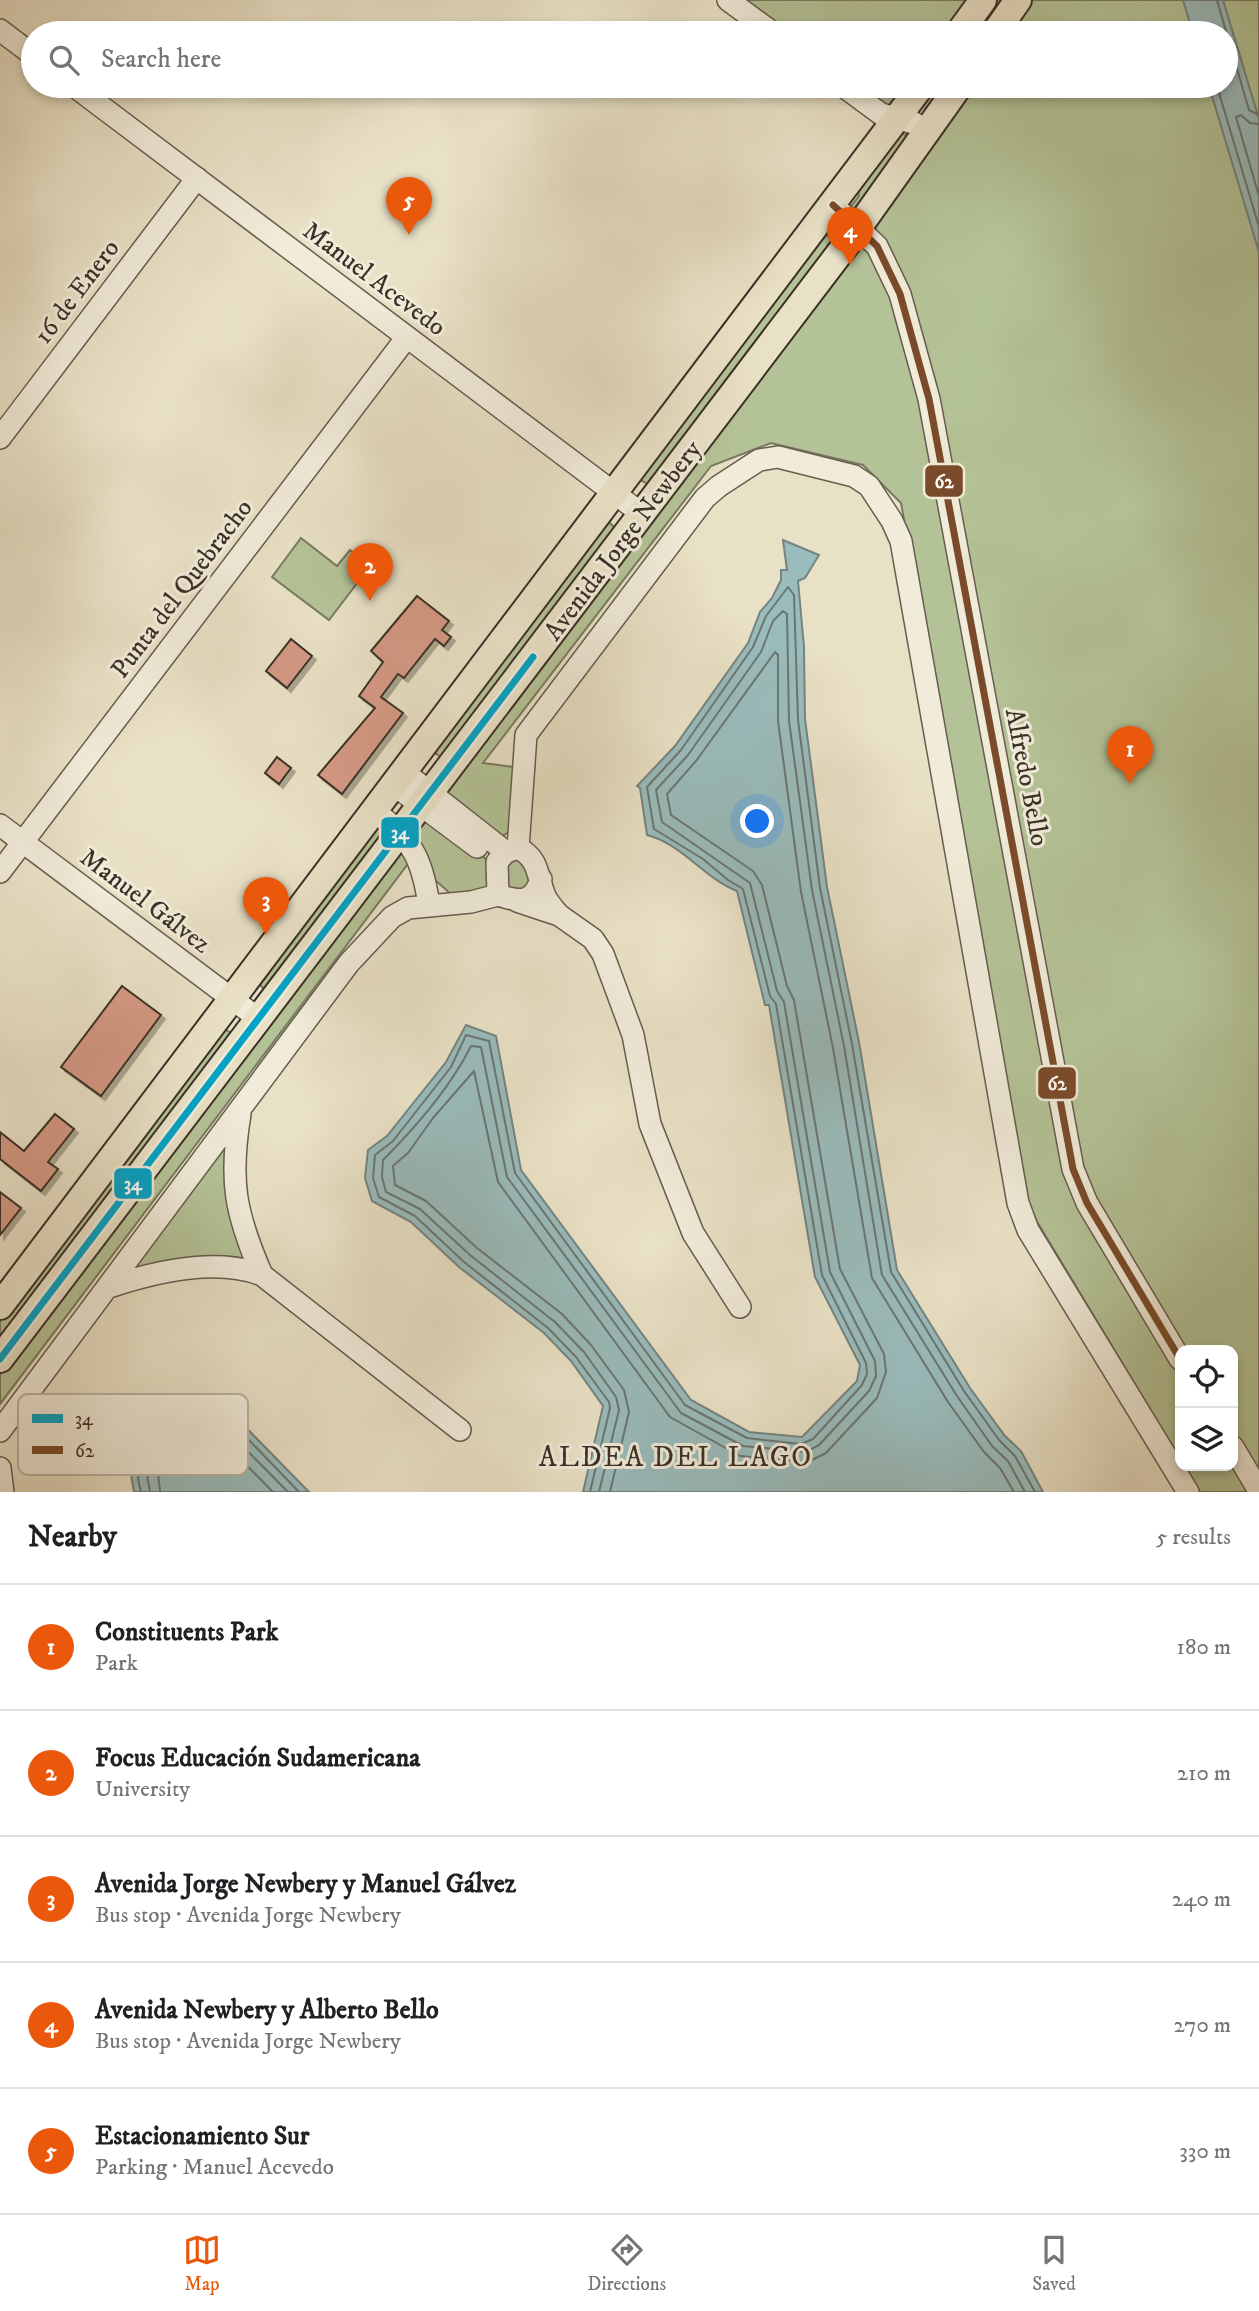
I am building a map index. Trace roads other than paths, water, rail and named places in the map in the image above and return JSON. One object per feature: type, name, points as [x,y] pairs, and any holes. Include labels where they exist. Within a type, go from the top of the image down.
[{"type":"main road","points":[[968,21],[983,0]]},
{"type":"main road","points":[[1003,21],[1018,0]]},
{"type":"main road","name":"Avenida Jorge Newbery","points":[[0,1306],[913,98]]},
{"type":"main road","name":"Avenida Jorge Newbery","points":[[0,1359],[859,228],[951,98]]},
{"type":"street","points":[[728,0],[757,21]]},
{"type":"street","points":[[0,30],[21,46]]},
{"type":"street","name":"Manuel Acevedo","points":[[90,98],[642,514]]},
{"type":"street","points":[[859,98],[881,114],[914,123],[927,132]]},
{"type":"street","name":"16 de Enero","points":[[0,438],[197,178]]},
{"type":"street","name":"Alfredo Bello","points":[[833,205],[877,246],[900,294],[929,399],[1073,1169],[1087,1203],[1175,1351]]},
{"type":"street","name":"Punta del Quebracho","points":[[0,873],[407,337]]},
{"type":"street","points":[[508,898],[507,854],[526,735],[705,498],[759,460],[778,457],[854,476],[869,486],[892,521],[901,541],[1018,1203],[1028,1230],[1188,1492]]},
{"type":"street","points":[[399,778],[507,854],[536,863],[545,897],[559,915]]},
{"type":"street","points":[[375,811],[401,831],[416,853],[424,870],[429,905]]},
{"type":"street","name":"Manuel Gálvez","points":[[0,825],[258,1019]]},
{"type":"street","points":[[28,1394],[240,1113],[349,963],[374,936],[408,908],[508,898],[529,900],[536,894],[541,879]]},
{"type":"street","points":[[508,898],[559,915],[593,939],[603,954],[633,1035],[654,1136],[693,1233],[740,1307]]},
{"type":"street","points":[[240,1113],[233,1172],[234,1199],[262,1275]]},
{"type":"street","points":[[108,1287],[138,1277],[196,1269],[243,1267],[262,1275],[460,1430]]},
{"type":"street","points":[[0,1431],[18,1407]]},
{"type":"street","points":[[1238,1455],[1259,1491]]},
{"type":"street","points":[[0,1468],[3,1492]]},
{"type":"water","points":[[1183,0],[1223,0],[1229,21],[1189,21]]},
{"type":"water","points":[[1238,50],[1259,119],[1259,252],[1213,98],[1238,98]]},
{"type":"water","points":[[783,540],[819,555],[805,578],[798,581],[804,647],[805,719],[827,887],[859,1042],[897,1270],[970,1388],[1005,1436],[1021,1451],[1043,1492],[583,1492],[603,1406],[571,1361],[544,1333],[459,1267],[411,1222],[372,1201],[365,1178],[368,1150],[387,1136],[446,1062],[466,1025],[496,1036],[521,1170],[691,1400],[749,1432],[802,1437],[857,1381],[860,1365],[815,1277],[769,1005],[765,1005],[737,891],[660,839],[647,835],[640,788],[637,786],[675,746],[748,643],[760,612],[772,598],[781,580],[781,570],[787,570]]},
{"type":"water","points":[[248,1430],[309,1492],[134,1492],[131,1475],[248,1475]]},
{"type":"place","name":"Estacionamiento Sur","points":[[409,235]]},
{"type":"place","name":"Avenida Newbery y Alberto Bello","points":[[850,265]]},
{"type":"place","name":"Focus Educación Sudamericana","points":[[370,601]]},
{"type":"place","name":"Constituents Park","points":[[1130,784]]},
{"type":"place","name":"Avenida Jorge Newbery y Manuel Gálvez","points":[[266,935]]},
{"type":"district","name":"ALDEA DEL LAGO","points":[[676,1456]]}]
